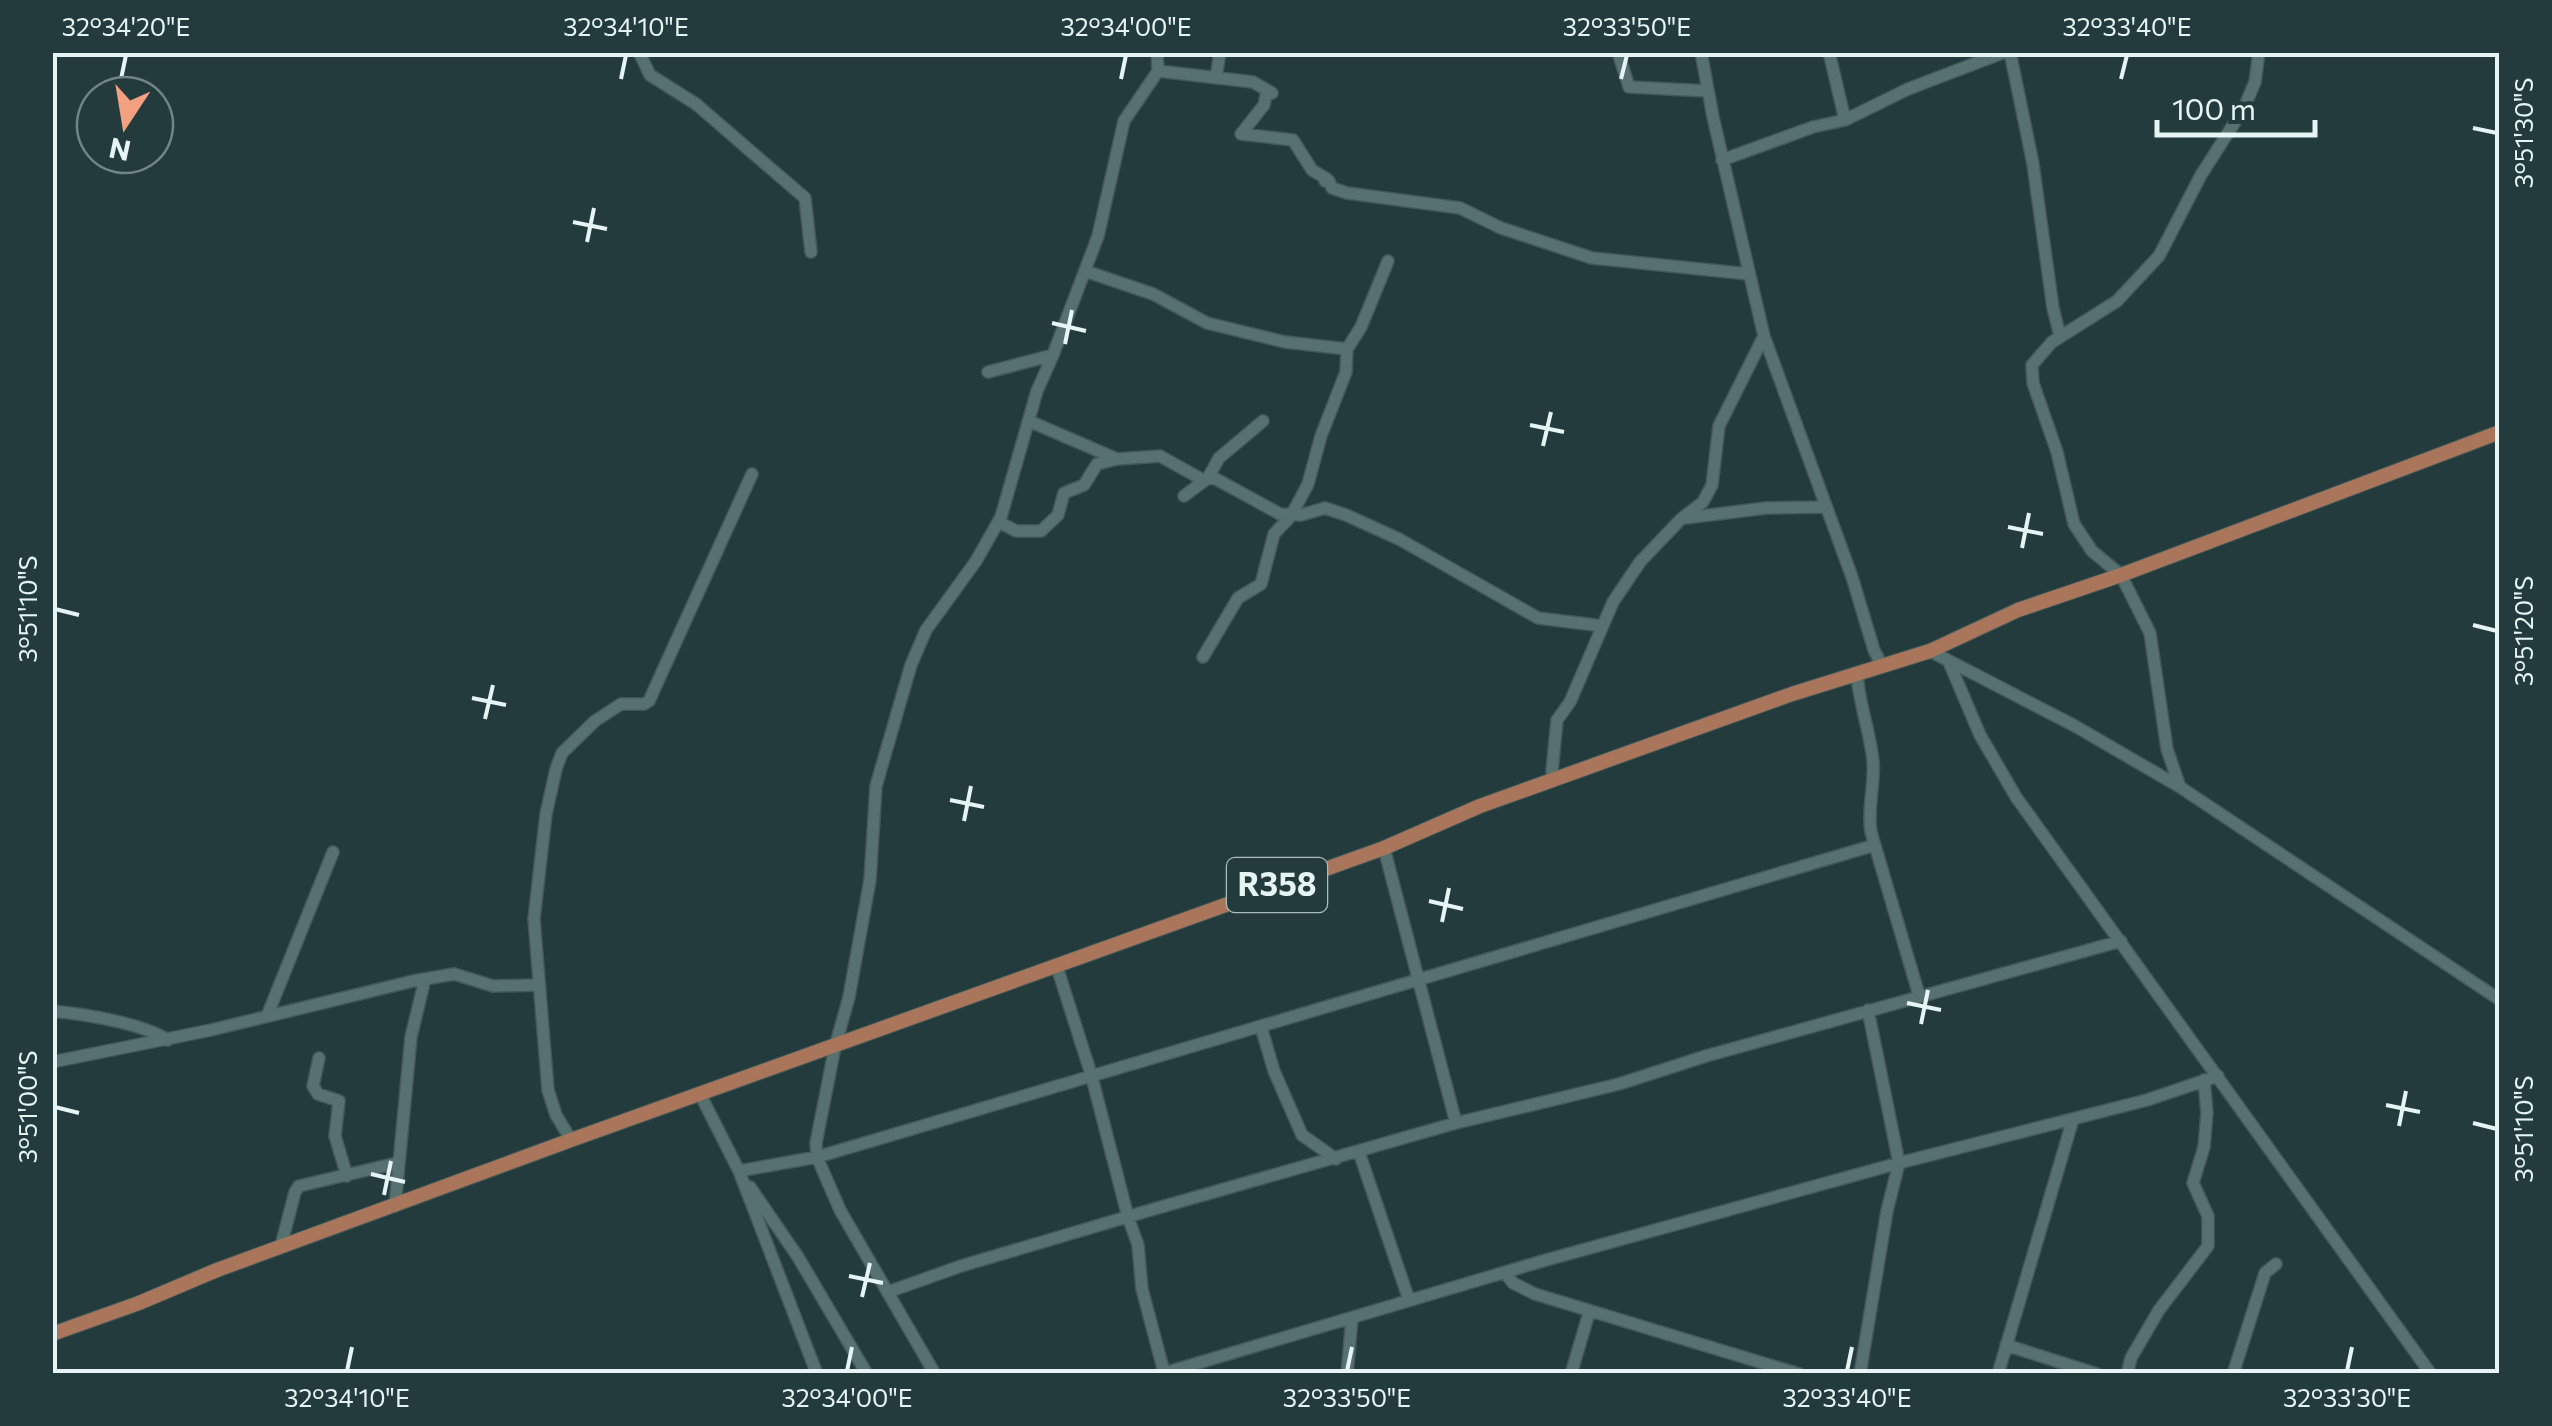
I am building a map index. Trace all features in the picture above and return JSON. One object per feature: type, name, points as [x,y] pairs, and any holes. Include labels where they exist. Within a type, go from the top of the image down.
[{"type":"main road","name":"R358","points":[[52,1334],[571,1140],[1384,848],[1480,806],[1792,694],[1930,651],[2018,610],[2500,432]]},
{"type":"street","points":[[639,52],[650,75],[696,104],[805,198],[810,252]]},
{"type":"street","points":[[932,1373],[840,1210],[816,1157],[870,880],[876,786],[926,630],[976,561],[998,522],[1036,390],[1053,356],[1103,218],[1124,120],[1158,72],[1158,52]]},
{"type":"street","points":[[1216,78],[1220,52]]},
{"type":"street","points":[[1618,52],[1628,86],[1708,91]]},
{"type":"street","points":[[1701,52],[1764,336],[1882,666]]},
{"type":"street","points":[[1829,52],[1845,120]]},
{"type":"street","points":[[1722,160],[1845,120],[1908,89],[2007,52],[2033,164],[2052,308],[2060,336]]},
{"type":"street","points":[[2180,787],[2167,748],[2150,633],[2121,575],[2092,550],[2074,524],[2057,452],[2033,383],[2032,365],[2042,350],[2060,336],[2117,301],[2159,256],[2211,156],[2244,108],[2255,82],[2259,52]]},
{"type":"street","points":[[1158,72],[1256,83],[1272,93],[1266,95],[1264,105],[1241,134],[1293,140],[1312,170],[1327,178],[1325,181],[1332,188],[1355,195],[1468,210],[1502,228],[1592,258],[1749,274]]},
{"type":"street","points":[[1203,656],[1238,598],[1261,584],[1274,534],[1290,516],[1308,484],[1321,436],[1346,372],[1347,349],[1361,327],[1388,261]]},
{"type":"street","points":[[1084,271],[1153,294],[1206,323],[1284,342],[1347,349]]},
{"type":"street","points":[[1554,780],[1557,720],[1570,702],[1613,602],[1640,562],[1681,518],[1703,502],[1712,485],[1719,426],[1764,336]]},
{"type":"street","points":[[988,372],[1053,356]]},
{"type":"street","points":[[1029,421],[1118,459]]},
{"type":"street","points":[[1184,496],[1205,479],[1219,458],[1263,421]]},
{"type":"street","points":[[998,522],[1016,531],[1041,531],[1058,515],[1064,493],[1084,484],[1097,464],[1160,456],[1205,479],[1216,479],[1280,514],[1290,516],[1329,508],[1399,539],[1523,611],[1550,620],[1603,626]]},
{"type":"street","points":[[571,1140],[556,1115],[548,1090],[537,985],[535,908],[546,814],[559,759],[592,724],[620,704],[649,701],[752,474]]},
{"type":"street","points":[[1681,518],[1766,508],[1826,507]]},
{"type":"street","points":[[1930,651],[2075,726],[2180,787],[2500,1000]]},
{"type":"street","points":[[1949,662],[1980,735],[2016,797],[2431,1374]]},
{"type":"street","points":[[1857,674],[1872,756],[1874,790],[1868,818],[1919,995]]},
{"type":"street","points":[[740,1171],[816,1157],[1875,845]]},
{"type":"street","points":[[1384,848],[1456,1124]]},
{"type":"street","points":[[267,1016],[332,852]]},
{"type":"street","points":[[888,1292],[961,1266],[1128,1217],[1456,1124],[1619,1084],[1919,995],[2121,941]]},
{"type":"street","points":[[1056,967],[1091,1074],[1138,1245],[1142,1289],[1162,1373],[1203,1367],[1408,1300],[1899,1163],[2147,1100],[2218,1076]]},
{"type":"street","points":[[52,1062],[168,1040],[458,974],[494,986],[537,985]]},
{"type":"street","points":[[396,1206],[411,1037],[426,980]]},
{"type":"street","points":[[1860,1374],[1890,1193],[1899,1163],[1868,1010]]},
{"type":"street","points":[[52,1011],[93,1015],[154,1032],[168,1040]]},
{"type":"street","points":[[1261,1028],[1302,1135],[1336,1158]]},
{"type":"street","points":[[319,1058],[313,1086],[318,1094],[340,1103],[335,1136],[347,1176]]},
{"type":"street","points":[[2127,1374],[2131,1358],[2159,1310],[2208,1246],[2208,1216],[2193,1183],[2204,1148],[2204,1080]]},
{"type":"street","points":[[701,1096],[740,1171],[867,1374]]},
{"type":"street","points":[[1998,1374],[2073,1119]]},
{"type":"street","points":[[1359,1152],[1408,1300]]},
{"type":"street","points":[[281,1246],[294,1192],[299,1186],[398,1162]]},
{"type":"street","points":[[740,1171],[817,1374]]},
{"type":"street","points":[[2234,1374],[2265,1273],[2276,1264]]},
{"type":"street","points":[[1506,1274],[1513,1283],[1535,1294],[1799,1374]]},
{"type":"street","points":[[1570,1374],[1589,1312]]},
{"type":"street","points":[[1347,1374],[1352,1318]]},
{"type":"street","points":[[2006,1345],[2097,1374]]}]
